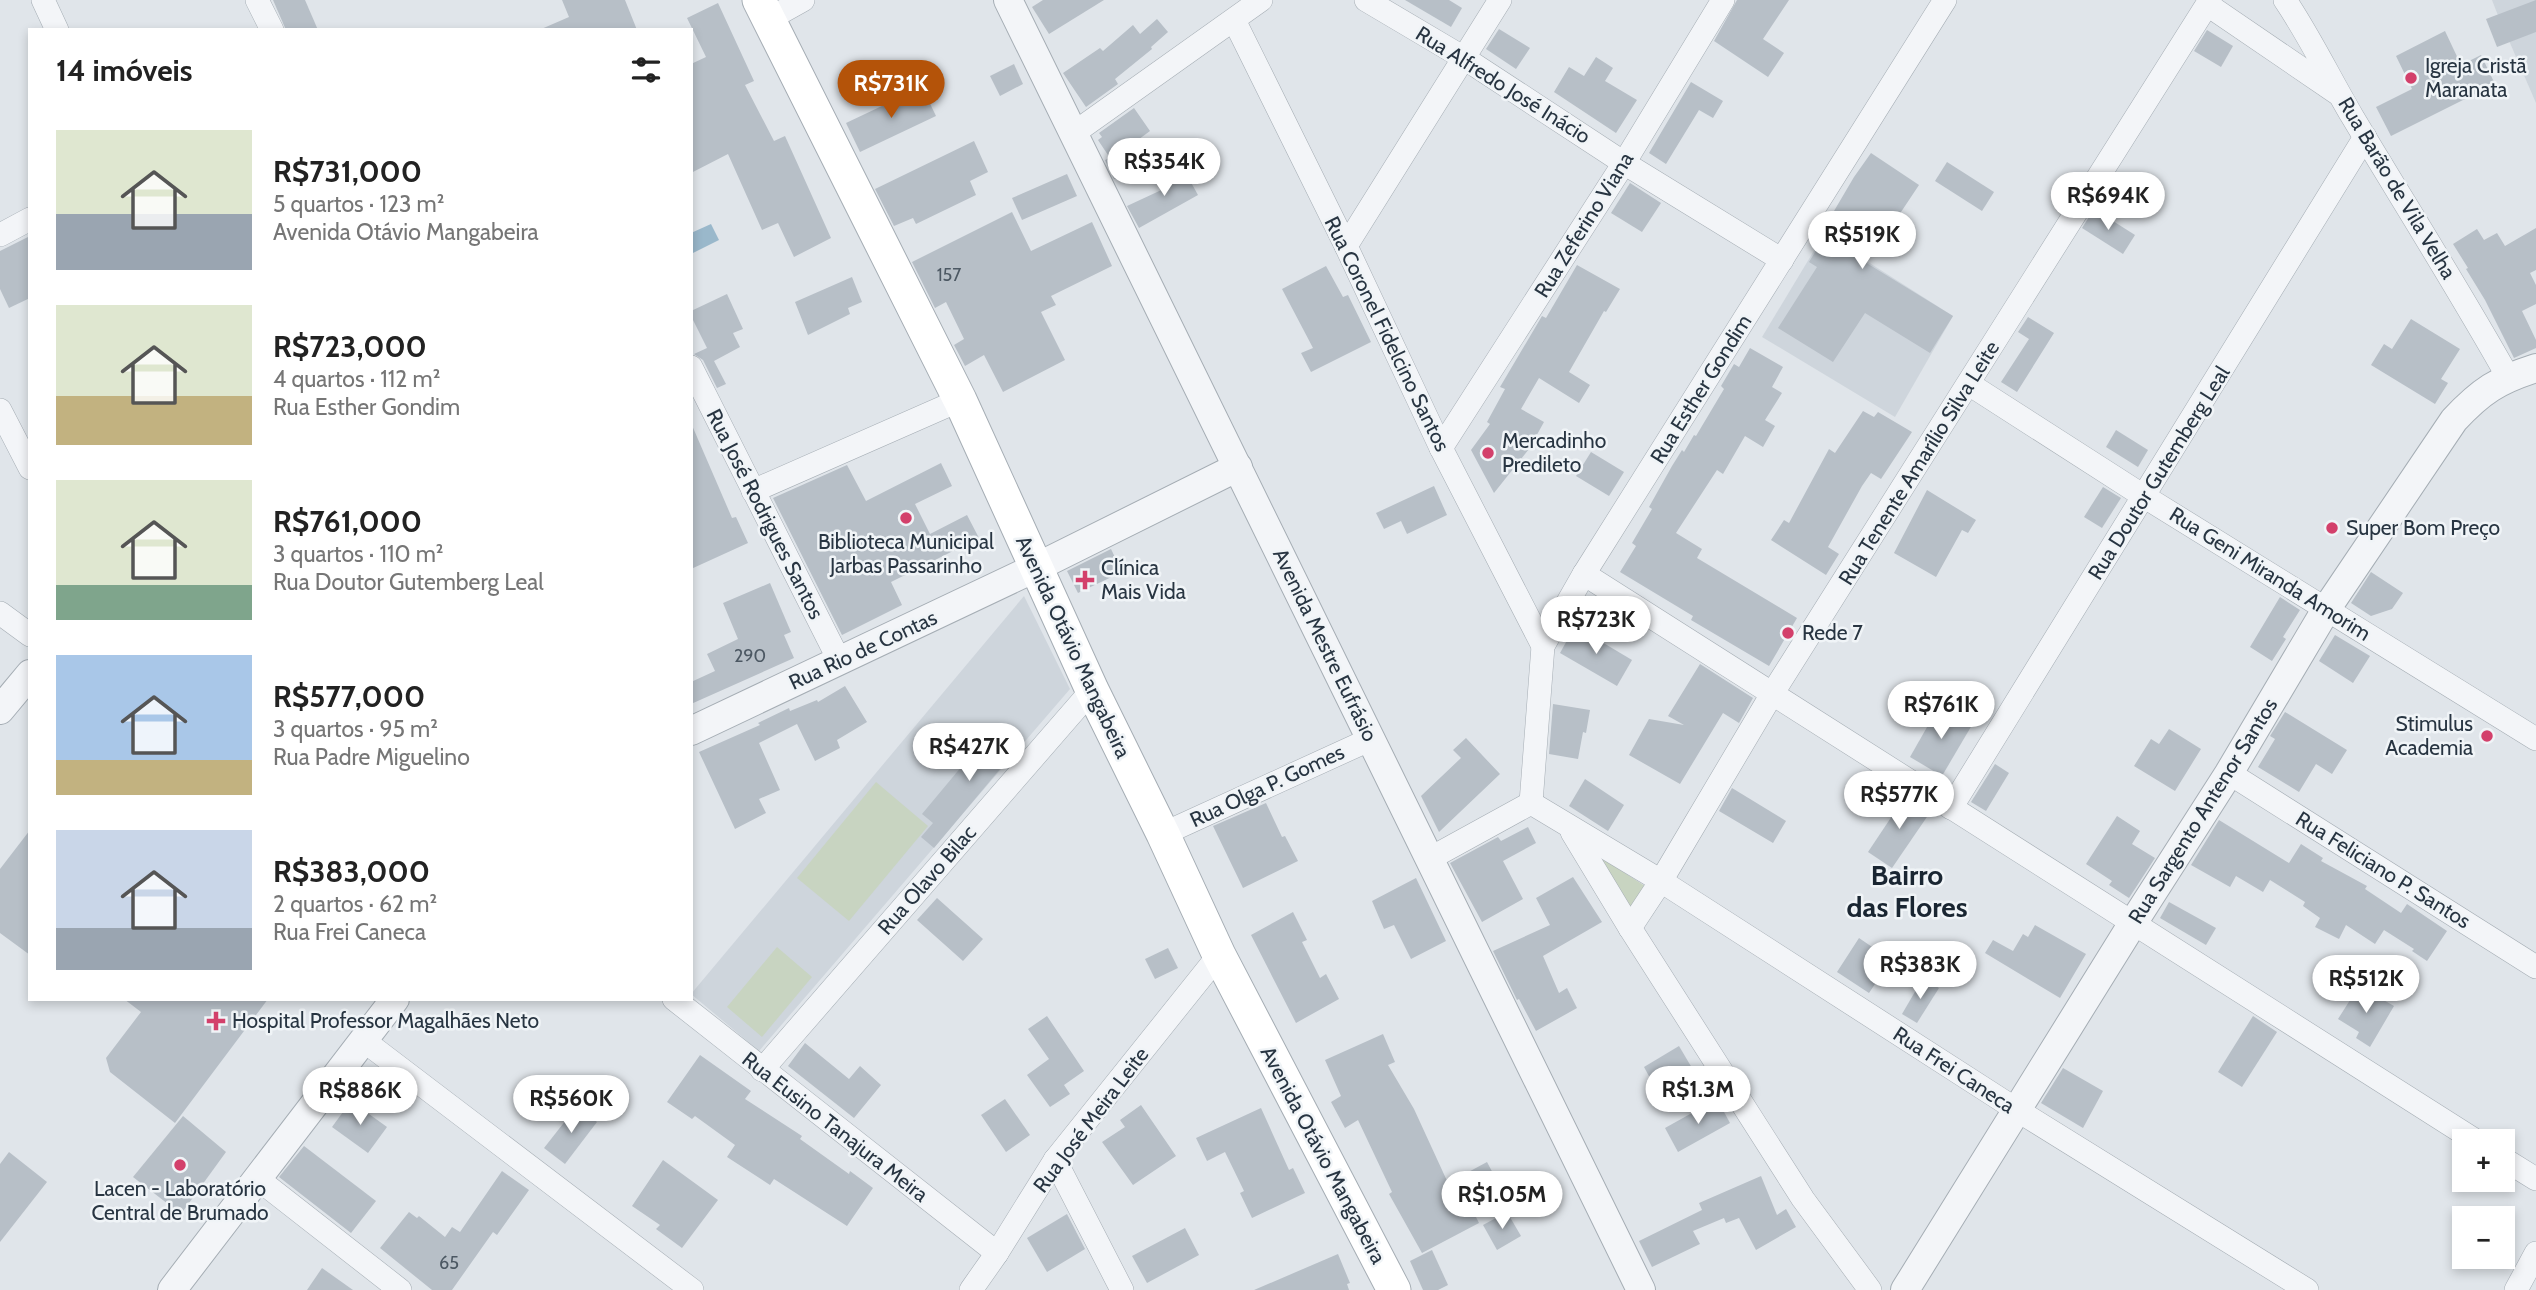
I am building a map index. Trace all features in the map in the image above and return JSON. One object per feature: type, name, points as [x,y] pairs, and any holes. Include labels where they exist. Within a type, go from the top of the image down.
[{"type":"main road","name":"Avenida Otávio Mangabeira","points":[[764,10],[960,400],[1091,690],[1163,834],[1219,955],[1394,1290]]},
{"type":"street","points":[[43,0],[56,28]]},
{"type":"street","points":[[257,0],[271,28]]},
{"type":"street","points":[[764,10],[803,0]]},
{"type":"street","name":"Avenida Mestre Eufrásio","points":[[1008,0],[1641,1290]]},
{"type":"street","points":[[1074,133],[1261,0]]},
{"type":"street","name":"Rua Alfredo José Inácio","points":[[1366,0],[1464,58],[1624,163],[1782,260]]},
{"type":"street","points":[[1346,246],[1500,0]]},
{"type":"street","name":"Rua Zeferino Viana","points":[[1441,448],[1624,163],[1723,0]]},
{"type":"street","name":"Rua Esther Gondim","points":[[1531,803],[1543,646],[1584,574],[1945,0]]},
{"type":"street","name":"Rua Barão de Vila Velha","points":[[2285,0],[2308,35],[2365,137],[2448,270],[2508,377]]},
{"type":"street","points":[[2209,2],[2340,95]]},
{"type":"street","name":"Rua Tenente Amarílio Silva Leite","points":[[1630,928],[1772,695],[2209,2]]},
{"type":"street","name":"Rua Coronel Fidelcino Santos","points":[[1234,20],[1346,246],[1441,448],[1543,646]]},
{"type":"street","name":"Rua Doutor Gutemberg Leal","points":[[1951,808],[2365,137]]},
{"type":"street","points":[[0,235],[28,220]]},
{"type":"street","name":"Rua Sargento Antenor Santos","points":[[1905,1290],[2229,774],[2327,608],[2454,420],[2477,395],[2508,377],[2536,368]]},
{"type":"street","name":"Rua José Rodrigues Santos","points":[[693,371],[840,662]]},
{"type":"street","name":"Rua Geni Miranda Amorim","points":[[1969,384],[2145,497],[2536,739]]},
{"type":"street","points":[[753,491],[960,400]]},
{"type":"street","points":[[0,410],[28,464]]},
{"type":"street","name":"Rua Rio de Contas","points":[[693,730],[1035,568],[1238,467]]},
{"type":"street","points":[[1584,574],[2457,1129]]},
{"type":"street","points":[[0,613],[28,634]]},
{"type":"street","points":[[0,710],[28,676]]},
{"type":"street","name":"Rua Olavo Bilac","points":[[762,1070],[1091,690]]},
{"type":"street","name":"Rua Olga P. Gomes","points":[[1163,834],[1371,739]]},
{"type":"street","name":"Rua Feliciano P. Santos","points":[[2229,774],[2536,967]]},
{"type":"street","points":[[1429,859],[1531,803]]},
{"type":"street","name":"Rua Frei Caneca","points":[[1531,803],[1661,881],[2017,1110],[2307,1290]]},
{"type":"street","points":[[1570,828],[1630,928],[1803,1199],[1870,1290]]},
{"type":"street","name":"Rua José Meira Leite","points":[[971,1290],[1055,1160],[1219,955]]},
{"type":"street","points":[[172,1290],[393,1001]]},
{"type":"street","name":"Rua Eusino Tanajura Meira","points":[[676,1001],[997,1253]]},
{"type":"street","points":[[363,1040],[692,1290]]},
{"type":"street","points":[[1055,1160],[1122,1290]]},
{"type":"street","points":[[2515,1166],[2536,1179]]},
{"type":"street","points":[[258,1179],[400,1290]]},
{"type":"street","points":[[2516,1290],[2536,1253]]},
{"type":"shaded area","points":[[2492,0],[2536,0],[2536,103],[2497,13]]},
{"type":"shaded area","points":[[1824,234],[1953,316],[1895,417],[1762,337]]},
{"type":"shaded area","points":[[1024,596],[1070,689],[759,1051],[693,996],[693,992]]},
{"type":"green space","points":[[876,782],[928,826],[849,921],[797,878]]},
{"type":"green space","points":[[1597,855],[1645,886],[1630,907]]},
{"type":"green space","points":[[777,947],[812,977],[762,1037],[727,1007]]},
{"type":"water","points":[[711,224],[719,240],[693,253],[693,232]]},
{"type":"building","points":[[273,0],[305,0],[317,28],[285,28]]},
{"type":"building","points":[[562,0],[625,0],[636,28],[544,28],[569,17]]},
{"type":"building","points":[[1043,0],[1104,0],[1049,34],[1032,7]]},
{"type":"building","points":[[1405,0],[1449,0],[1462,8],[1451,27]]},
{"type":"building","points":[[1737,0],[1789,0],[1763,39],[1784,53],[1768,77],[1714,41]]},
{"type":"building","points":[[2536,0],[2536,32],[2497,47],[2486,19]]},
{"type":"building","points":[[718,3],[754,81],[745,85],[774,141],[785,136],[831,238],[794,257],[778,223],[762,230],[728,154],[693,172],[693,63],[706,57],[687,18]]},
{"type":"building","points":[[1157,19],[1168,32],[1152,49],[1115,79],[1118,84],[1086,107],[1063,73],[1100,48],[1103,51],[1133,25],[1140,34]]},
{"type":"building","points":[[1499,29],[1530,48],[1516,69],[1486,49]]},
{"type":"building","points":[[2207,30],[2233,46],[2221,67],[2194,51]]},
{"type":"building","points":[[2445,31],[2461,65],[2481,55],[2495,84],[2391,136],[2376,107],[2412,89],[2396,56]]},
{"type":"building","points":[[1596,57],[1613,68],[1605,81],[1637,100],[1616,133],[1554,92],[1569,67],[1584,76]]},
{"type":"building","points":[[1014,64],[1023,84],[1000,96],[990,76]]},
{"type":"building","points":[[1691,82],[1723,101],[1713,118],[1699,110],[1666,164],[1649,153]]},
{"type":"building","points":[[922,87],[936,116],[860,152],[846,123]]},
{"type":"building","points":[[1134,108],[1150,131],[1131,145],[1143,167],[1114,179],[1105,160],[1110,158],[1098,140],[1102,137],[1099,133]]},
{"type":"building","points":[[974,141],[988,172],[970,181],[976,195],[916,224],[913,218],[894,226],[875,189]]},
{"type":"building","points":[[1871,153],[1919,185],[1899,215],[1908,220],[1898,236],[1880,225],[1860,259],[1953,316],[1930,353],[1865,313],[1833,362],[1778,328],[1817,267],[1809,262],[1828,231],[1824,228]]},
{"type":"building","points":[[1175,162],[1198,195],[1139,228],[1127,206],[1170,186],[1162,169]]},
{"type":"building","points":[[1947,162],[1994,192],[1982,211],[1935,181]]},
{"type":"building","points":[[1067,174],[1077,196],[1022,220],[1012,198]]},
{"type":"building","points":[[1630,183],[1661,203],[1642,232],[1611,213]]},
{"type":"building","points":[[2094,209],[2135,235],[2123,254],[2082,228]]},
{"type":"building","points":[[1012,212],[1031,251],[1092,222],[1112,266],[1051,296],[1056,305],[1041,312],[1065,360],[1003,392],[984,355],[965,366],[954,345],[964,339],[946,302],[935,308],[912,262]]},
{"type":"building","points":[[2536,228],[2536,270],[2530,273],[2536,285],[2536,304],[2522,311],[2536,340],[2536,348],[2514,358],[2453,244],[2477,229],[2484,240],[2497,233],[2505,246]]},
{"type":"building","points":[[28,237],[28,299],[9,308],[0,289],[0,251]]},
{"type":"building","points":[[1577,265],[1620,289],[1606,312],[1604,311],[1569,372],[1590,385],[1579,403],[1539,378],[1521,409],[1544,422],[1529,449],[1494,493],[1471,450],[1490,424],[1487,422],[1505,389],[1500,387],[1542,316],[1546,318]]},
{"type":"building","points":[[1326,266],[1343,297],[1348,295],[1371,342],[1311,372],[1301,353],[1313,348],[1282,289]]},
{"type":"building","points":[[852,277],[862,302],[848,308],[850,314],[808,335],[795,302]]},
{"type":"building","points":[[727,294],[743,329],[733,333],[740,347],[714,361],[726,384],[717,388],[703,360],[694,354],[707,348],[693,320],[693,310]]},
{"type":"building","points":[[2028,317],[2054,333],[2017,392],[2001,382],[2029,339],[2018,332]]},
{"type":"building","points":[[2411,319],[2460,349],[2441,379],[2448,383],[2435,404],[2371,365],[2384,344],[2392,349]]},
{"type":"building","points":[[1750,348],[1783,367],[1772,387],[1782,393],[1765,420],[1775,426],[1763,447],[1745,436],[1723,474],[1717,470],[1676,533],[1702,549],[1697,558],[1797,618],[1769,666],[1691,620],[1693,616],[1620,572],[1636,546],[1632,543],[1672,466],[1694,435],[1696,436],[1724,389],[1721,386],[1734,364],[1739,367]]},
{"type":"building","points":[[1863,411],[1874,417],[1878,412],[1912,432],[1881,479],[1871,473],[1862,486],[1828,547],[1839,554],[1826,575],[1771,540],[1784,520],[1789,523],[1829,449],[1835,453]]},
{"type":"building","points":[[693,428],[732,518],[736,517],[748,543],[693,568]]},
{"type":"building","points":[[2116,430],[2148,450],[2138,467],[2106,447]]},
{"type":"building","points":[[1591,452],[1624,472],[1609,496],[1576,476]]},
{"type":"building","points":[[941,463],[952,486],[915,504],[930,534],[967,515],[979,538],[891,582],[902,605],[842,635],[773,498],[847,465],[866,501]]},
{"type":"building","points":[[1434,486],[1447,515],[1407,534],[1401,521],[1384,529],[1376,513]]},
{"type":"building","points":[[2103,487],[2121,498],[2102,528],[2084,517]]},
{"type":"building","points":[[1927,490],[1976,520],[1968,533],[1962,530],[1936,577],[1894,553]]},
{"type":"building","points":[[1111,549],[1122,572],[1078,593],[1067,571]]},
{"type":"building","points":[[2371,572],[2403,593],[2392,609],[2371,616],[2351,603]]},
{"type":"building","points":[[770,583],[791,632],[784,635],[794,658],[693,703],[693,681],[715,671],[707,654],[738,639],[723,603]]},
{"type":"building","points":[[2280,597],[2300,610],[2272,661],[2250,647]]},
{"type":"building","points":[[1575,626],[1632,660],[1617,686],[1560,653]]},
{"type":"building","points":[[2335,635],[2370,656],[2353,683],[2319,661]]},
{"type":"building","points":[[1700,664],[1753,698],[1739,723],[1723,713],[1680,784],[1629,755],[1649,719],[1684,725],[1668,716]]},
{"type":"building","points":[[845,686],[867,722],[837,740],[840,748],[815,761],[797,724],[759,743],[780,790],[759,799],[766,813],[735,829],[699,752],[760,725],[758,723],[789,708],[790,711],[817,700],[818,702]]},
{"type":"building","points":[[1553,704],[1590,710],[1578,759],[1549,754]]},
{"type":"building","points":[[1939,706],[1972,725],[1942,776],[1910,757]]},
{"type":"building","points":[[2285,712],[2347,750],[2332,774],[2316,764],[2299,792],[2258,767],[2275,739],[2270,736]]},
{"type":"building","points":[[997,724],[1021,744],[934,848],[921,837],[933,823],[922,814]]},
{"type":"building","points":[[2169,729],[2201,749],[2175,791],[2134,766],[2151,739],[2159,744]]},
{"type":"building","points":[[1466,738],[1500,774],[1439,832],[1421,796],[1461,758],[1453,750]]},
{"type":"building","points":[[1995,764],[2009,773],[1986,811],[1971,802]]},
{"type":"building","points":[[1585,779],[1624,805],[1608,831],[1569,806]]},
{"type":"building","points":[[1732,788],[1786,821],[1773,843],[1719,811]]},
{"type":"building","points":[[1906,795],[1931,811],[1892,868],[1868,852]]},
{"type":"building","points":[[1266,803],[1282,837],[1285,836],[1298,861],[1243,888],[1213,826]]},
{"type":"building","points":[[2117,816],[2140,831],[2132,844],[2155,858],[2129,898],[2109,885],[2112,881],[2086,864]]},
{"type":"building","points":[[2219,820],[2289,863],[2301,844],[2323,858],[2321,861],[2367,886],[2365,889],[2401,913],[2407,904],[2447,931],[2427,961],[2412,951],[2414,949],[2384,930],[2375,944],[2346,925],[2339,939],[2315,927],[2320,918],[2303,906],[2305,902],[2270,880],[2263,892],[2236,876],[2230,887],[2191,865]]},
{"type":"building","points":[[1528,827],[1536,843],[1503,861],[1523,899],[1482,922],[1450,863],[1498,837],[1501,841]]},
{"type":"building","points":[[28,833],[28,954],[0,933],[0,869]]},
{"type":"building","points":[[1573,877],[1602,922],[1543,956],[1559,993],[1567,988],[1577,1008],[1536,1031],[1493,951],[1550,925],[1536,898]]},
{"type":"building","points":[[1416,878],[1446,941],[1411,959],[1394,925],[1384,929],[1372,901]]},
{"type":"building","points":[[937,898],[983,939],[963,961],[917,920]]},
{"type":"building","points":[[2169,902],[2216,928],[2206,945],[2160,918]]},
{"type":"building","points":[[1293,912],[1307,940],[1302,942],[1320,978],[1326,974],[1339,999],[1296,1023],[1251,935]]},
{"type":"building","points":[[2035,925],[2086,954],[2060,998],[1985,953],[1993,940],[2013,951],[2023,934],[2028,937]]},
{"type":"building","points":[[1859,938],[1878,951],[1870,963],[1883,972],[1869,993],[1837,972]]},
{"type":"building","points":[[1168,948],[1178,968],[1155,979],[1145,959]]},
{"type":"building","points":[[1923,978],[1939,988],[1917,1023],[1902,1014]]},
{"type":"building","points":[[2359,986],[2394,1006],[2370,1047],[2356,1038],[2359,1032],[2338,1019]]},
{"type":"building","points":[[127,1001],[266,1001],[175,1123],[110,1072],[106,1058],[141,1012]]},
{"type":"building","points":[[1047,1016],[1084,1071],[1064,1085],[1070,1094],[1050,1107],[1027,1075],[1049,1059],[1028,1029]]},
{"type":"building","points":[[2253,1016],[2277,1032],[2242,1087],[2218,1072]]},
{"type":"building","points":[[1383,1034],[1395,1062],[1388,1065],[1414,1109],[1448,1183],[1487,1162],[1496,1179],[1465,1195],[1479,1223],[1422,1253],[1389,1194],[1392,1192],[1358,1120],[1345,1128],[1331,1102],[1341,1096],[1325,1060]]},
{"type":"building","points":[[805,1043],[849,1079],[860,1066],[881,1085],[854,1118],[788,1066]]},
{"type":"building","points":[[1679,1046],[1692,1068],[1656,1089],[1644,1067]]},
{"type":"building","points":[[700,1055],[751,1091],[745,1099],[802,1136],[800,1139],[849,1174],[850,1171],[873,1188],[847,1226],[774,1179],[770,1185],[727,1157],[735,1145],[695,1116],[692,1119],[667,1102]]},
{"type":"building","points":[[2063,1068],[2103,1091],[2083,1128],[2041,1103]]},
{"type":"building","points":[[1005,1099],[1030,1135],[1006,1152],[981,1115]]},
{"type":"building","points":[[1717,1099],[1730,1123],[1678,1152],[1665,1128]]},
{"type":"building","points":[[351,1101],[387,1127],[368,1153],[332,1127]]},
{"type":"building","points":[[1141,1105],[1176,1156],[1133,1185],[1102,1142],[1125,1127],[1120,1120]]},
{"type":"building","points":[[577,1106],[597,1122],[565,1164],[544,1148]]},
{"type":"building","points":[[1261,1108],[1289,1170],[1293,1168],[1305,1193],[1252,1218],[1240,1193],[1244,1191],[1225,1152],[1207,1161],[1196,1138]]},
{"type":"building","name":"Lacen - Laboratório Central de Brumado","points":[[183,1116],[226,1152],[181,1214],[133,1177]]},
{"type":"building","points":[[304,1146],[376,1201],[351,1233],[279,1177]]},
{"type":"building","points":[[9,1152],[47,1182],[0,1242],[0,1164]]},
{"type":"building","points":[[663,1160],[718,1200],[682,1248],[656,1229],[660,1225],[632,1206]]},
{"type":"building","points":[[502,1171],[529,1190],[497,1235],[493,1232],[452,1290],[432,1290],[380,1248],[409,1212],[417,1218],[419,1216],[445,1237],[452,1227],[460,1232]]},
{"type":"building","points":[[1761,1176],[1777,1215],[1786,1209],[1796,1227],[1756,1250],[1739,1218],[1726,1223],[1724,1218],[1693,1231],[1700,1244],[1652,1267],[1639,1241],[1702,1210],[1699,1203]]},
{"type":"building","points":[[1507,1212],[1521,1236],[1497,1250],[1483,1225]]},
{"type":"building","points":[[1067,1214],[1085,1249],[1047,1272],[1027,1238]]},
{"type":"building","points":[[1185,1228],[1199,1255],[1147,1283],[1132,1256]]},
{"type":"building","points":[[1432,1250],[1448,1285],[1438,1290],[1423,1290],[1410,1261]]},
{"type":"building","points":[[1338,1254],[1350,1283],[1347,1284],[1349,1290],[1254,1290]]},
{"type":"building","points":[[322,1268],[353,1290],[307,1290]]},
{"type":"place","name":"Igreja Cristã Maranata","points":[[2411,78]]},
{"type":"place","name":"Mercadinho Predileto","points":[[1488,453]]},
{"type":"place","name":"Biblioteca Municipal Jarbas Passarinho","points":[[906,518]]},
{"type":"place","name":"Super Bom Preço","points":[[2332,528]]},
{"type":"place","name":"Clínica Mais Vida","points":[[1085,580]]},
{"type":"place","name":"Rede 7","points":[[1788,633]]},
{"type":"place","name":"Stimulus Academia","points":[[2487,736]]},
{"type":"place","name":"Hospital Professor Magalhães Neto","points":[[216,1021]]},
{"type":"place","name":"Lacen - Laboratório Central de Brumado","points":[[180,1165]]},
{"type":"district","name":"Bairro das Flores","points":[[1907,891]]}]
